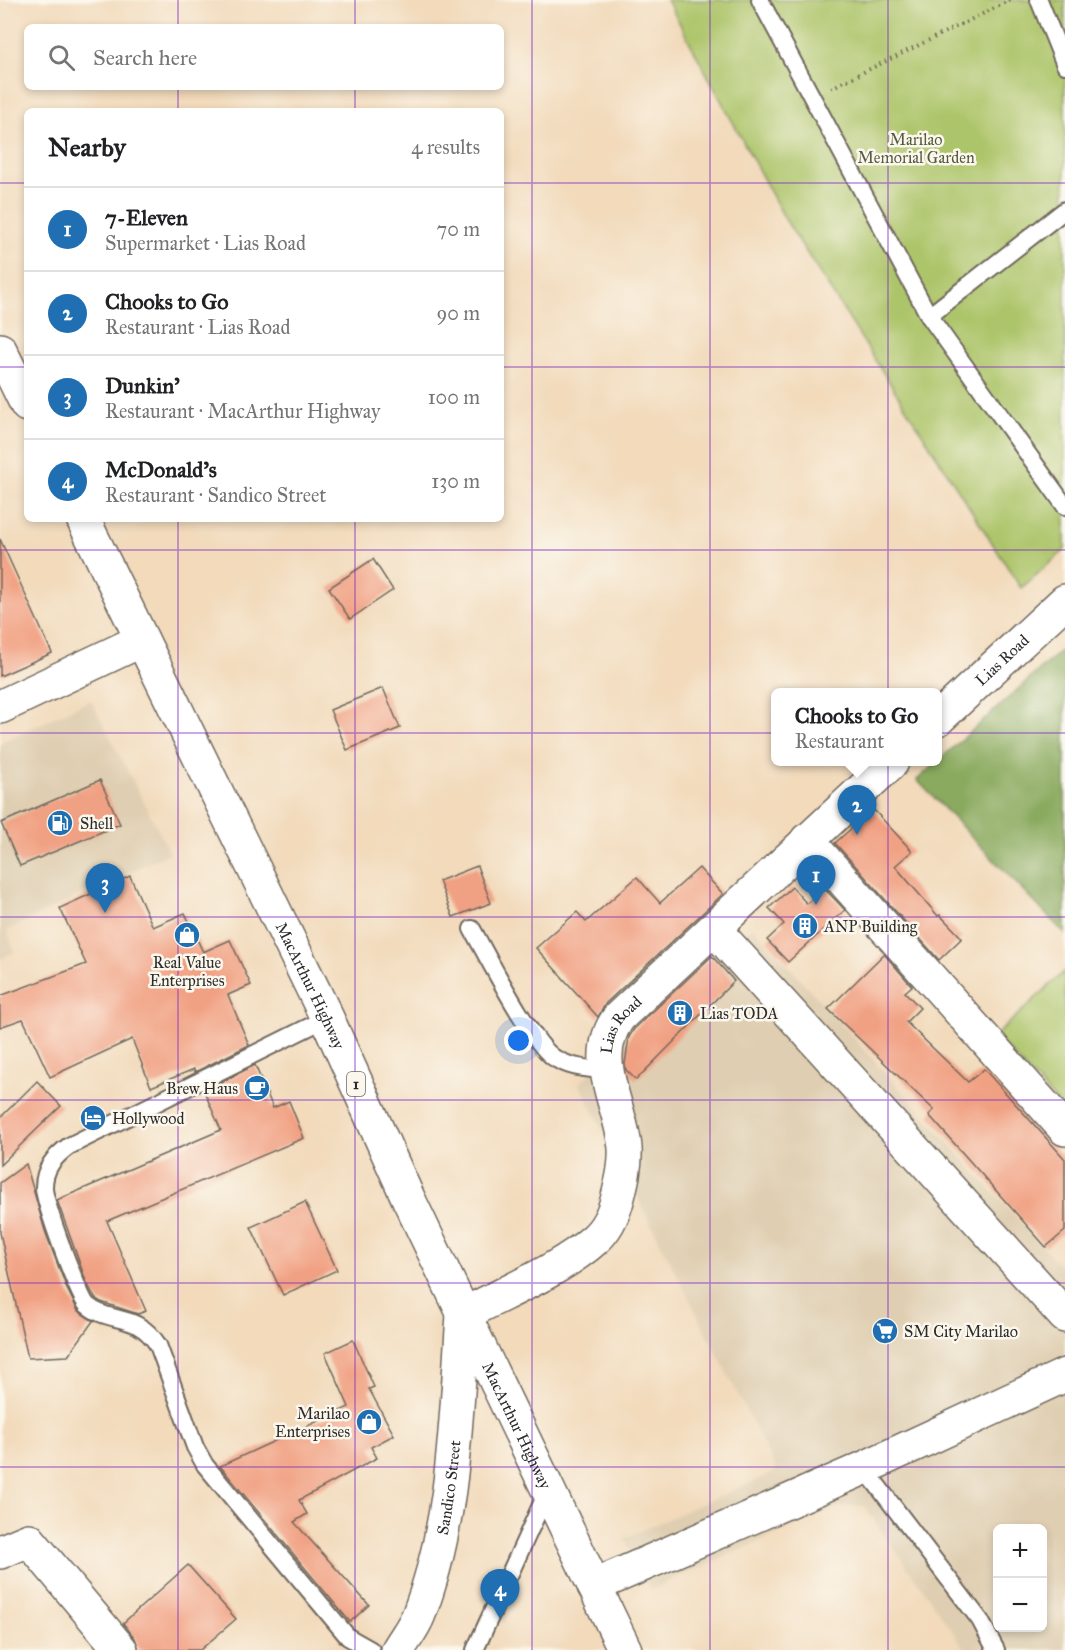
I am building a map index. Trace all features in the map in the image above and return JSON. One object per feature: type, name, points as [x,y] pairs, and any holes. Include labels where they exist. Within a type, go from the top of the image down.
[{"type":"main road","points":[[0,350],[24,399]]},
{"type":"main road","name":"MacArthur Highway","points":[[84,522],[327,1018],[463,1314],[625,1650]]},
{"type":"main road","name":"Lias Road","points":[[942,715],[1065,601]]},
{"type":"main road","points":[[0,707],[142,640]]},
{"type":"main road","name":"Lias Road","points":[[463,1314],[572,1256],[596,1239],[611,1220],[622,1185],[625,1148],[605,1070],[607,1037],[619,1017],[888,766]]},
{"type":"main road","points":[[807,840],[1065,1129]]},
{"type":"main road","points":[[714,929],[1065,1316]]},
{"type":"main road","name":"Sandico Street","points":[[398,1650],[418,1616],[442,1533],[452,1460],[463,1314]]},
{"type":"main road","points":[[594,1586],[864,1468],[1065,1375]]},
{"type":"main road","points":[[0,1552],[29,1540],[121,1650]]},
{"type":"lane","points":[[760,0],[929,316],[1065,506]]},
{"type":"lane","points":[[1039,0],[1065,65]]},
{"type":"lane","points":[[929,316],[1065,210]]},
{"type":"lane","points":[[472,929],[517,1008],[554,1059],[577,1067],[605,1070]]},
{"type":"lane","points":[[327,1018],[69,1146],[57,1155],[48,1167],[44,1188],[52,1219],[84,1300],[100,1312],[130,1320],[150,1334],[158,1345],[195,1447],[205,1465],[348,1637],[371,1650]]},
{"type":"lane","points":[[864,1468],[980,1620],[996,1650]]},
{"type":"lane","points":[[477,1647],[548,1490]]},
{"type":"path","points":[[812,98],[1011,0]]},
{"type":"shaded area","points":[[91,700],[170,853],[7,930],[14,952],[0,959],[0,743]]},
{"type":"shaded area","name":"SM City Marilao","points":[[753,927],[1065,1271],[1065,1650],[966,1650],[864,1506],[840,1506],[650,1590],[624,1538],[777,1471],[579,1083]]},
{"type":"green space","name":"Marilao Memorial Garden","points":[[667,0],[1065,0],[1065,550],[1021,588],[785,219]]},
{"type":"green space","points":[[1065,647],[1065,934],[917,780],[933,766],[942,766],[942,758]]},
{"type":"green space","points":[[1065,971],[1065,1111],[995,1036]]},
{"type":"building","points":[[0,539],[52,653],[0,676]]},
{"type":"building","points":[[373,559],[393,590],[350,619],[329,588]]},
{"type":"building","points":[[383,688],[400,728],[347,750],[330,710]]},
{"type":"building","name":"Shell","points":[[100,780],[120,824],[20,866],[1,823]]},
{"type":"building","points":[[873,809],[912,851],[895,866],[938,916],[940,915],[962,938],[939,960],[835,843]]},
{"type":"building","points":[[477,866],[491,903],[453,917],[439,881]]},
{"type":"building","points":[[699,868],[723,894],[606,1003],[598,1017],[536,948],[577,912],[586,922],[637,877],[660,903]]},
{"type":"building","points":[[130,876],[153,927],[185,913],[203,952],[230,940],[251,985],[228,995],[249,1045],[195,1072],[194,1069],[151,1087],[132,1039],[50,1077],[23,1019],[0,1027],[0,996],[86,964],[60,908]]},
{"type":"building","name":"ANP Building","points":[[792,887],[807,904],[824,888],[845,910],[788,962],[767,940],[784,924],[769,908]]},
{"type":"building","points":[[884,954],[912,986],[905,992],[920,1008],[906,1022],[968,1082],[984,1069],[1065,1159],[1065,1231],[1046,1247],[929,1115],[934,1110],[828,1009]]},
{"type":"building","name":"Lias TODA","points":[[712,956],[734,981],[636,1080],[626,1070],[625,1064],[629,1037],[634,1029]]},
{"type":"building","points":[[255,1065],[273,1108],[289,1101],[304,1138],[107,1221],[146,1311],[138,1314],[95,1298],[86,1281],[57,1200],[221,1130],[204,1091]]},
{"type":"building","points":[[37,1081],[61,1106],[0,1165],[0,1118]]},
{"type":"building","points":[[26,1164],[45,1231],[67,1289],[78,1311],[93,1321],[68,1356],[28,1358],[0,1233],[0,1183]]},
{"type":"building","points":[[305,1202],[337,1270],[283,1295],[251,1227]]},
{"type":"building","points":[[353,1340],[374,1387],[369,1389],[394,1435],[371,1447],[377,1458],[299,1500],[307,1514],[294,1522],[369,1605],[350,1622],[220,1466],[349,1407],[325,1353]]},
{"type":"building","points":[[188,1565],[236,1619],[200,1650],[139,1650],[135,1638],[123,1623]]},
{"type":"place","name":"Shell","points":[[60,823]]},
{"type":"place","name":"Chooks to Go","points":[[857,835]]},
{"type":"place","name":"7-Eleven","points":[[816,905]]},
{"type":"place","name":"Dunkin'","points":[[105,913]]},
{"type":"place","name":"ANP Building","points":[[805,926]]},
{"type":"place","name":"Real Value Enterprises","points":[[187,935]]},
{"type":"place","name":"Lias TODA","points":[[680,1013]]},
{"type":"place","name":"Brew Haus","points":[[257,1088]]},
{"type":"place","name":"Hollywood","points":[[93,1118]]},
{"type":"place","name":"SM City Marilao","points":[[885,1331]]},
{"type":"place","name":"Marilao Enterprises","points":[[369,1422]]},
{"type":"place","name":"McDonald's","points":[[500,1619]]}]
